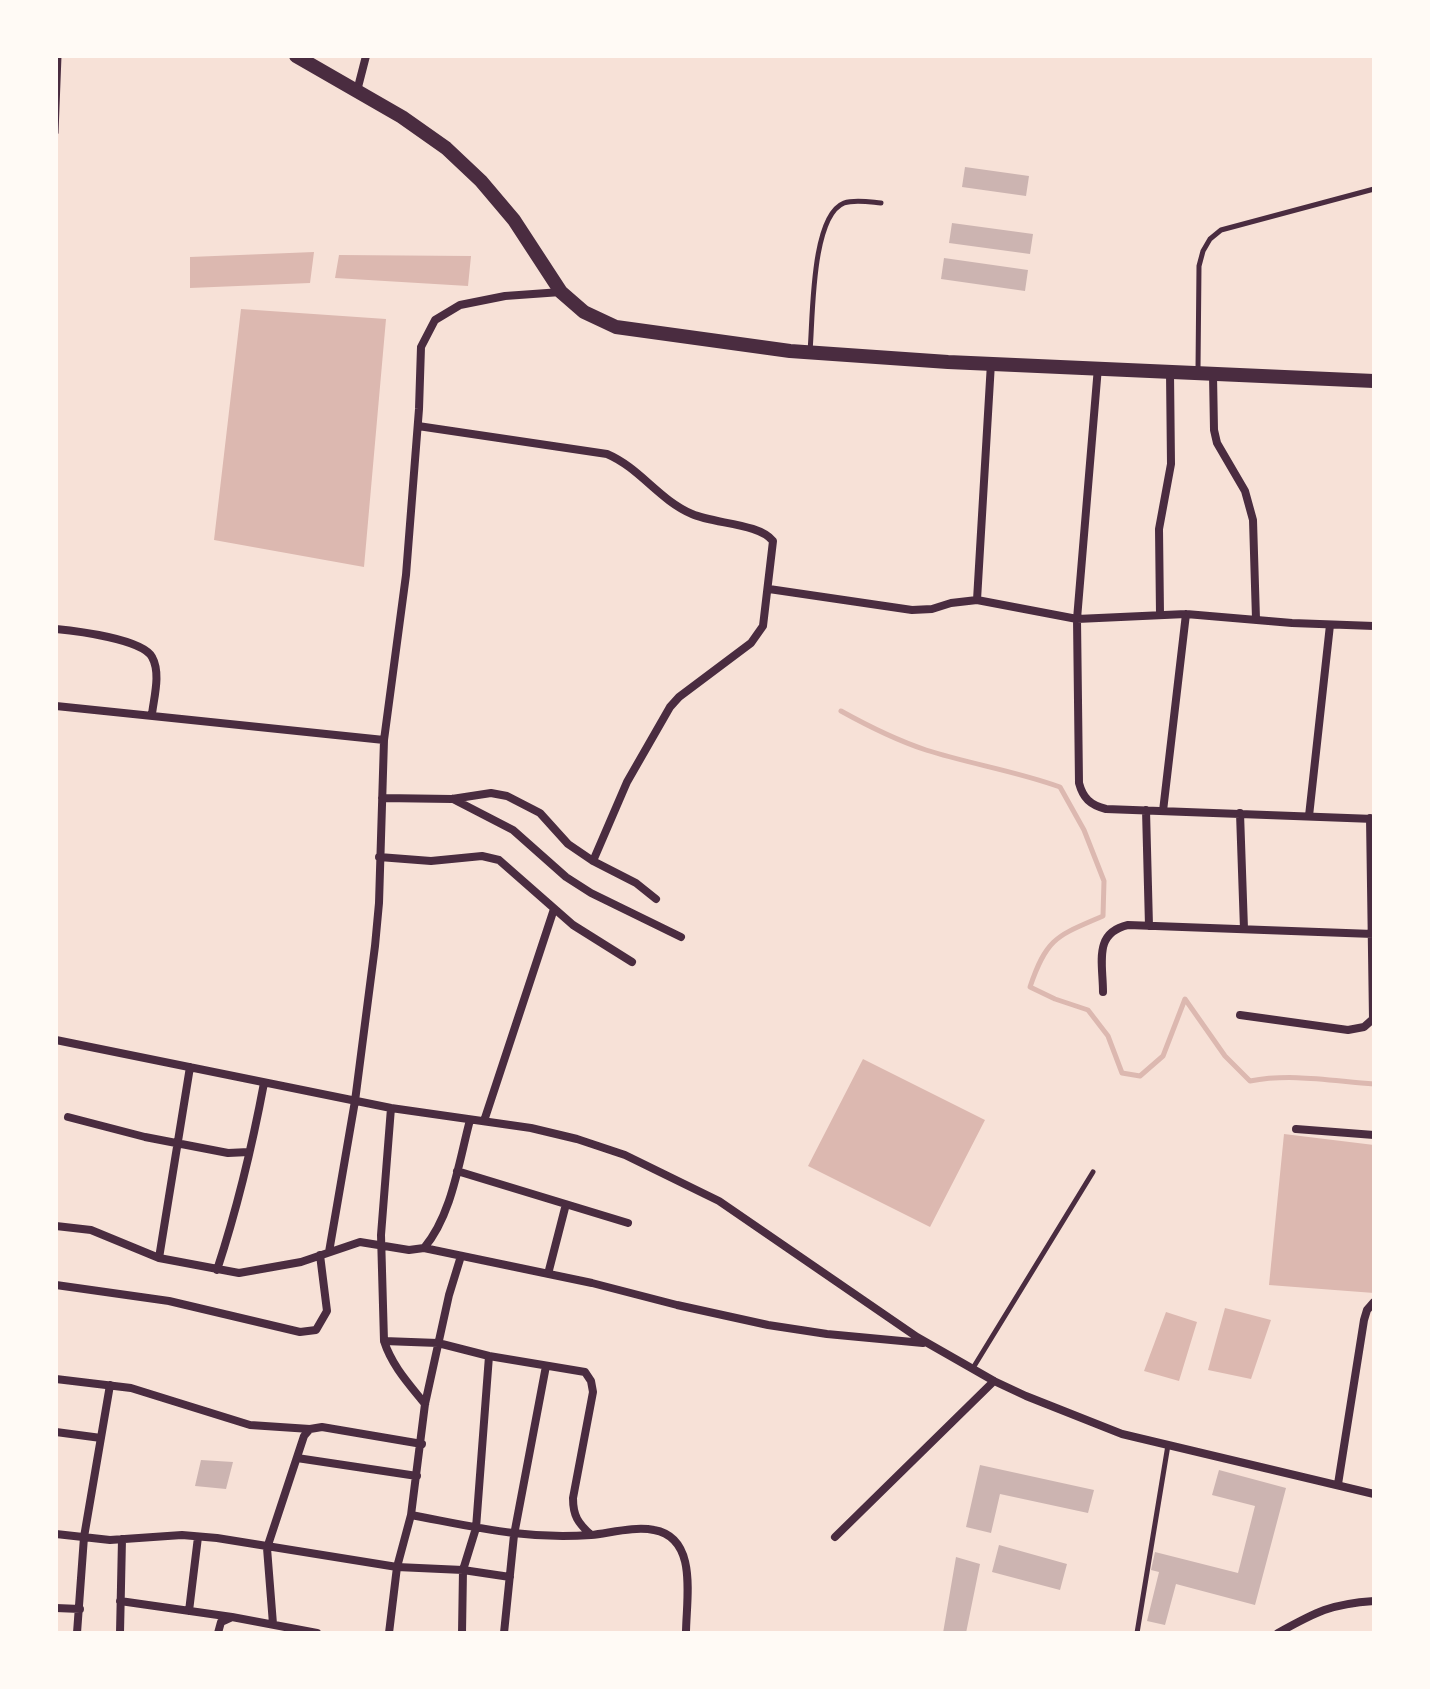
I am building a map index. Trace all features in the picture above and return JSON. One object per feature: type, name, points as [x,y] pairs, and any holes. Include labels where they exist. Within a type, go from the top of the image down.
[{"type":"main road","points":[[296,56],[402,117],[446,148],[481,181],[514,220],[561,292],[584,312],[616,327],[810,352],[1206,375],[1374,381]]},
{"type":"street","points":[[357,91],[366,56]]},
{"type":"street","points":[[56,1285],[169,1301],[300,1332],[316,1330],[327,1311],[325,1253],[355,1101],[375,946],[384,740],[402,623],[418,426],[421,347],[435,320],[460,305],[505,296],[561,292]]},
{"type":"street","points":[[977,600],[991,362]]},
{"type":"street","points":[[1098,367],[1077,619],[1079,783],[1082,793],[1095,806],[1372,818],[1373,1019],[1364,1027],[1348,1030],[1240,1015]]},
{"type":"street","points":[[1160,614],[1159,529],[1171,464],[1170,373]]},
{"type":"street","points":[[1206,375],[1217,443],[1245,491],[1252,512],[1256,619]]},
{"type":"street","points":[[418,426],[590,450],[623,461],[679,508],[768,535],[773,541],[766,615],[757,636],[670,707],[627,782],[593,861]]},
{"type":"street","points":[[769,589],[912,610],[977,600],[1077,619],[1186,614],[1374,626]]},
{"type":"street","points":[[1163,811],[1186,614]]},
{"type":"street","points":[[1309,816],[1330,625]]},
{"type":"street","points":[[56,629],[142,646],[152,657],[156,676],[152,714]]},
{"type":"street","points":[[56,706],[384,740]]},
{"type":"street","points":[[382,798],[452,799],[491,793],[525,803],[540,813],[568,844],[636,883],[656,899]]},
{"type":"street","points":[[452,799],[513,830],[566,877],[591,893],[681,937]]},
{"type":"street","points":[[1146,810],[1149,926]]},
{"type":"street","points":[[1240,813],[1244,929]]},
{"type":"street","points":[[379,857],[431,861],[482,856],[499,860],[593,939],[632,962]]},
{"type":"street","points":[[484,1121],[554,909]]},
{"type":"street","points":[[1103,992],[1103,943],[1108,934],[1128,925],[1373,934]]},
{"type":"street","points":[[56,1040],[391,1108],[531,1128],[625,1155],[708,1196],[928,1343],[994,1381],[1122,1434],[1374,1494]]},
{"type":"street","points":[[159,1258],[190,1067]]},
{"type":"street","points":[[217,1270],[237,1207],[264,1083]]},
{"type":"street","points":[[391,1108],[381,1244],[384,1341],[399,1373],[425,1404]]},
{"type":"street","points":[[68,1117],[178,1144],[228,1153],[249,1152]]},
{"type":"street","points":[[424,1248],[434,1236],[457,1171],[470,1120]]},
{"type":"street","points":[[1296,1129],[1374,1135]]},
{"type":"street","points":[[457,1171],[628,1223]]},
{"type":"street","points":[[548,1274],[566,1204]]},
{"type":"street","points":[[56,1226],[91,1230],[159,1258],[239,1273],[261,1270],[360,1242],[409,1250],[424,1248],[768,1325],[928,1343]]},
{"type":"street","points":[[389,1633],[397,1567],[411,1515],[425,1404],[461,1256]]},
{"type":"street","points":[[1338,1484],[1364,1320],[1374,1302]]},
{"type":"street","points":[[384,1341],[438,1343],[489,1356],[585,1372],[593,1392],[573,1498],[573,1513],[578,1523],[591,1535]]},
{"type":"street","points":[[462,1633],[463,1570],[476,1528],[489,1356]]},
{"type":"street","points":[[504,1633],[514,1535],[546,1366]]},
{"type":"street","points":[[56,1379],[110,1385],[151,1394],[250,1425],[322,1427],[422,1444]]},
{"type":"street","points":[[835,1537],[994,1381]]},
{"type":"street","points":[[77,1633],[84,1537],[110,1385]]},
{"type":"street","points":[[273,1624],[267,1548],[304,1436],[310,1429]]},
{"type":"street","points":[[56,1432],[101,1438]]},
{"type":"street","points":[[297,1458],[417,1476]]},
{"type":"street","points":[[411,1515],[514,1535],[555,1537],[651,1529],[667,1534],[679,1546],[688,1571],[686,1633]]},
{"type":"street","points":[[56,1534],[122,1539],[198,1537],[397,1567],[463,1570],[510,1577]]},
{"type":"street","points":[[189,1611],[198,1537]]},
{"type":"street","points":[[120,1633],[122,1539]]},
{"type":"street","points":[[120,1601],[317,1633]]},
{"type":"street","points":[[1278,1633],[1312,1613],[1350,1603],[1374,1601]]},
{"type":"street","points":[[56,1608],[80,1609]]},
{"type":"street","points":[[218,1633],[221,1622],[232,1617]]},
{"type":"street","points":[[250,1621],[250,1633]]},
{"type":"lane","points":[[56,133],[59,56]]},
{"type":"lane","points":[[1206,375],[1199,266],[1210,239],[1221,230],[1244,222],[1374,189]]},
{"type":"lane","points":[[810,352],[817,260],[828,222],[841,204],[852,201],[881,203]]},
{"type":"lane","points":[[973,1368],[1093,1172]]},
{"type":"lane","points":[[1137,1633],[1168,1445]]},
{"type":"shaded area","points":[[314,252],[310,283],[190,288],[190,257]]},
{"type":"shaded area","points":[[339,255],[471,256],[468,286],[335,278]]},
{"type":"shaded area","points":[[241,309],[386,319],[364,567],[214,540]]},
{"type":"shaded area","points":[[863,1059],[985,1120],[930,1227],[808,1166]]},
{"type":"shaded area","points":[[1284,1134],[1374,1145],[1374,1293],[1269,1285]]},
{"type":"shaded area","points":[[1225,1308],[1271,1320],[1251,1379],[1208,1370]]},
{"type":"shaded area","points":[[1166,1312],[1197,1322],[1179,1381],[1144,1371]]},
{"type":"building","points":[[965,167],[1029,176],[1026,196],[962,187]]},
{"type":"building","points":[[952,223],[1033,234],[1030,254],[949,243]]},
{"type":"building","points":[[944,258],[1028,270],[1025,291],[941,279]]},
{"type":"building","points":[[201,1460],[233,1462],[226,1489],[195,1486]]},
{"type":"building","points":[[980,1465],[1094,1490],[1088,1513],[1000,1494],[991,1533],[966,1527]]},
{"type":"building","points":[[1219,1470],[1286,1488],[1255,1605],[1176,1584],[1165,1625],[1147,1621],[1159,1572],[1151,1570],[1155,1552],[1238,1573],[1255,1506],[1212,1495]]},
{"type":"building","points":[[999,1545],[1067,1564],[1060,1590],[992,1572]]},
{"type":"building","points":[[956,1557],[980,1564],[966,1633],[943,1633]]},
{"type":"waterway","points":[[841,711],[926,750],[1060,787],[1084,830],[1104,881],[1103,916],[1056,940],[1042,958],[1030,987],[1088,1010],[1108,1036],[1122,1073],[1140,1076],[1163,1056],[1185,999],[1225,1056],[1250,1081],[1297,1078],[1374,1084]]}]
